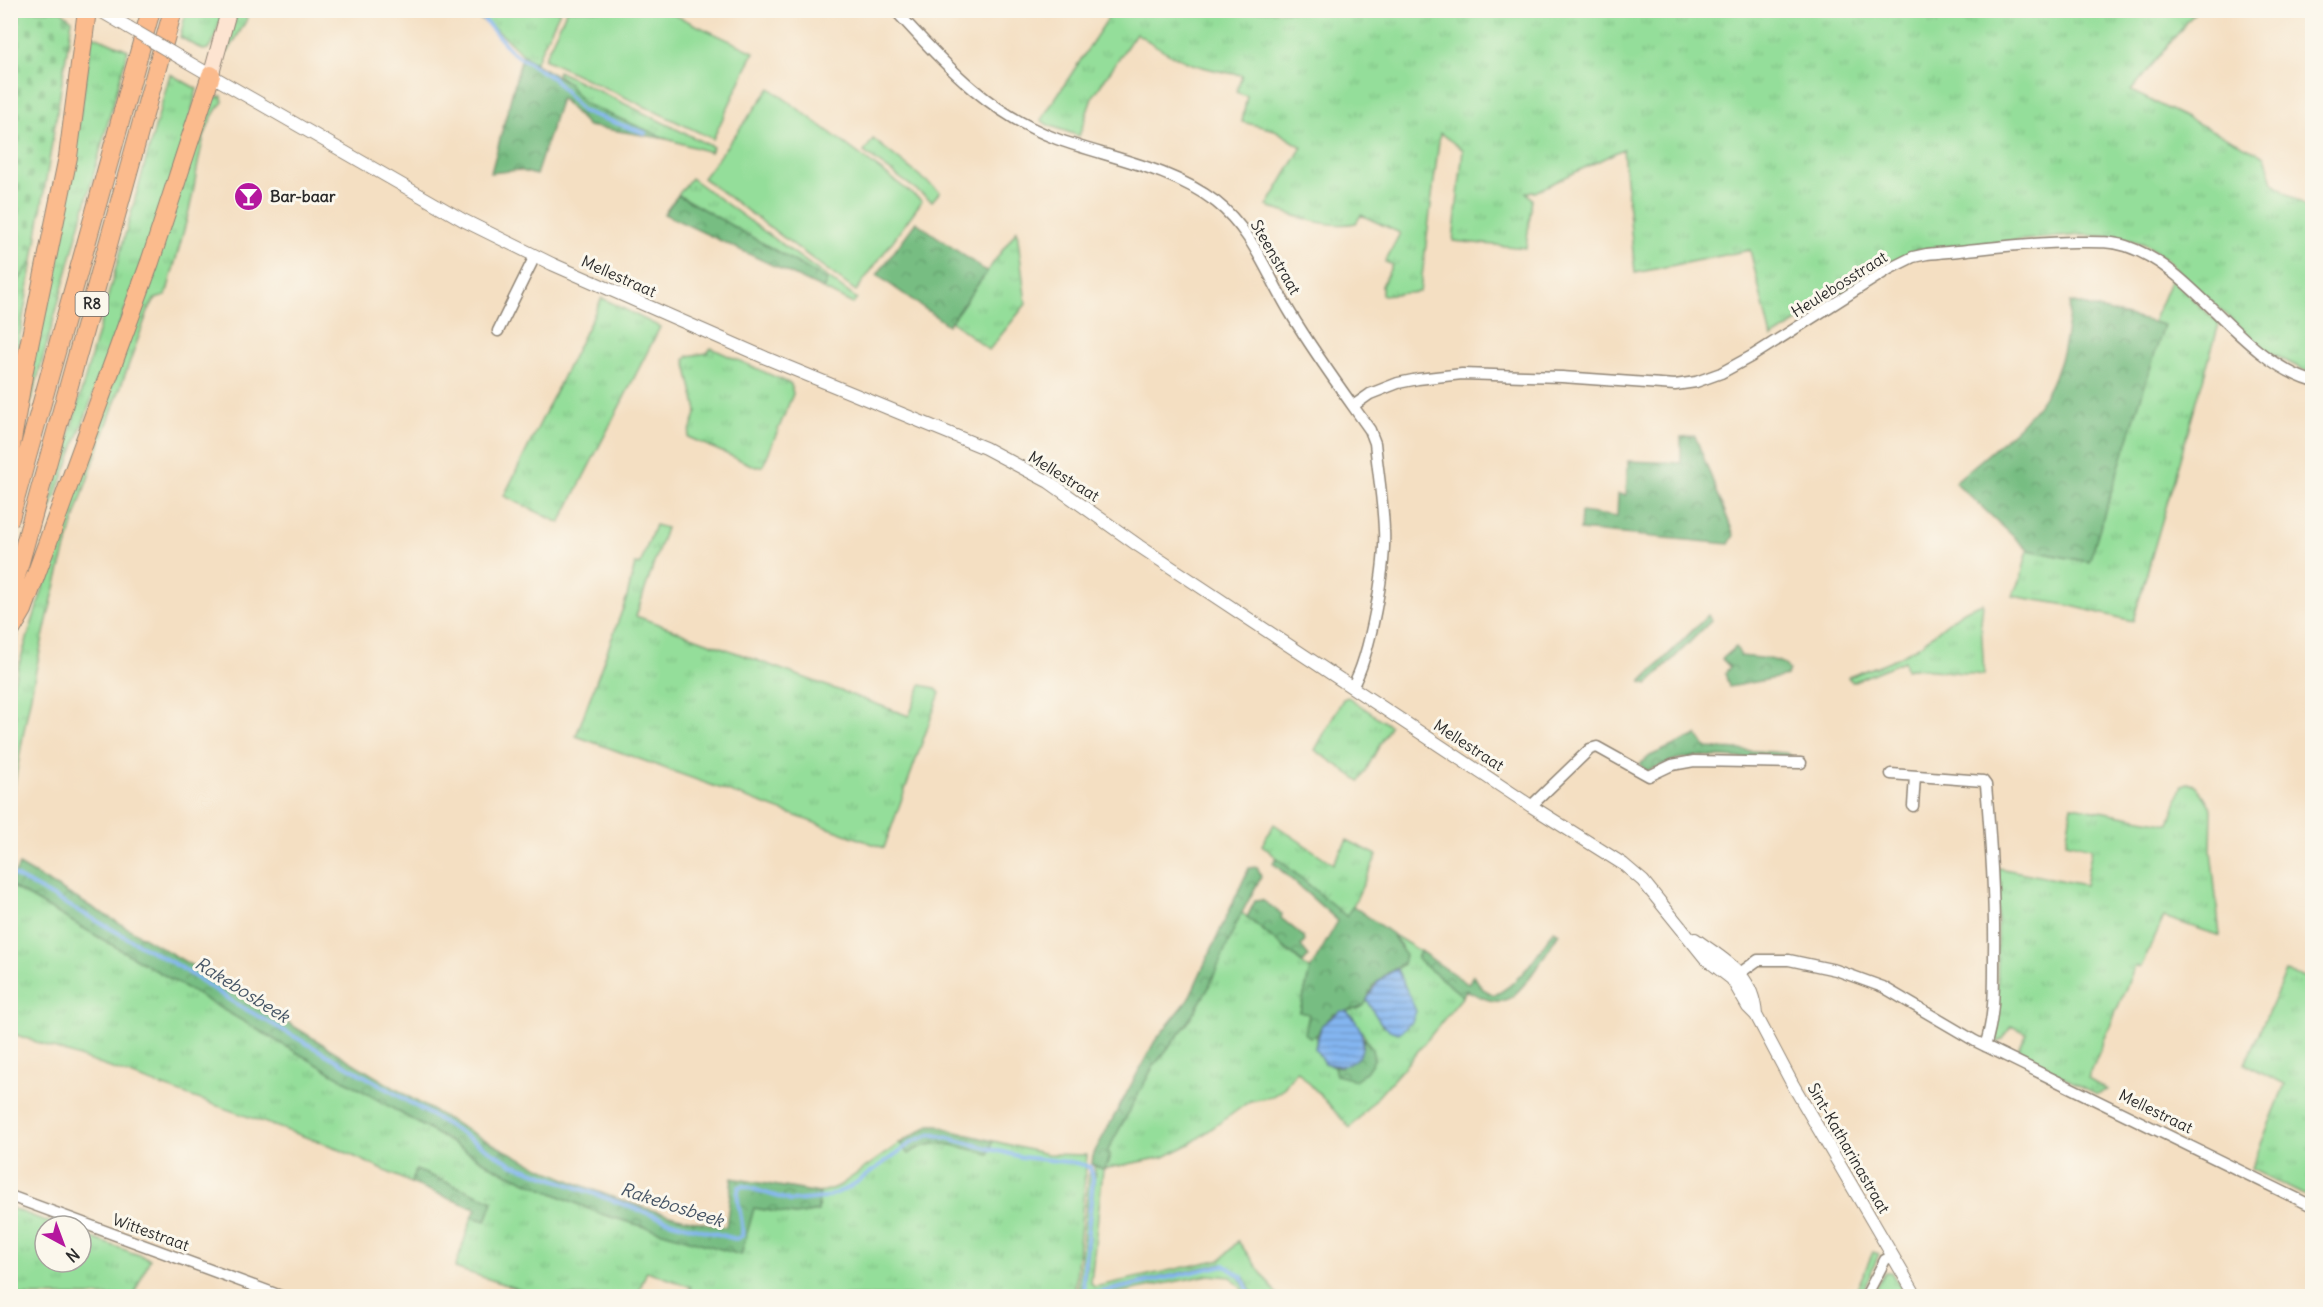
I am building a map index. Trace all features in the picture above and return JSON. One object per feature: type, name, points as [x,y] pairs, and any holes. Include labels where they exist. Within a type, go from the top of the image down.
[{"type":"highway","points":[[10,452],[24,370],[68,157],[87,10]]},
{"type":"highway","name":"R8","points":[[10,518],[151,10]]},
{"type":"highway","name":"R8","points":[[10,598],[173,10]]},
{"type":"highway","name":"R8","points":[[10,632],[23,610],[150,262],[211,75]]},
{"type":"main road","points":[[211,75],[229,10]]},
{"type":"street","name":"Mellestraat","points":[[99,10],[463,220],[535,256],[766,358],[985,448],[1050,483],[1139,546],[1531,806],[1623,864],[1643,881],[1687,933],[1736,975],[1758,960],[1790,960],[1836,970],[1883,987],[1985,1046],[2313,1206]]},
{"type":"street","name":"Steenstraat","points":[[895,10],[935,54],[980,97],[1012,117],[1055,138],[1189,183],[1237,221],[1250,239],[1290,312],[1370,430],[1375,443],[1384,531],[1381,572],[1366,653],[1360,675],[1352,687]]},
{"type":"street","name":"Heulebosstraat","points":[[1353,406],[1370,394],[1398,383],[1462,375],[1562,377],[1675,385],[1696,382],[1721,373],[1752,356],[1889,268],[1913,257],[2045,242],[2106,242],[2126,246],[2147,255],[2178,277],[2222,320],[2268,358],[2313,381]]},
{"type":"street","points":[[498,331],[535,256]]},
{"type":"street","points":[[1531,806],[1590,749],[1598,747],[1648,776],[1672,765],[1694,761],[1801,763]]},
{"type":"street","points":[[1891,774],[1983,781],[1986,784],[1995,901],[1994,990],[1991,1029],[1985,1046]]},
{"type":"street","points":[[1913,806],[1915,776]]},
{"type":"street","name":"Sint-Katharinastraat","points":[[1736,975],[1755,1003],[1756,1015],[1789,1077],[1916,1296]]},
{"type":"street","name":"Wittestraat","points":[[10,1196],[281,1296]]},
{"type":"street","points":[[1866,1296],[1885,1260],[1892,1256]]},
{"type":"green space","points":[[11,10],[61,11],[72,20],[33,260],[11,291]]},
{"type":"green space","points":[[567,10],[666,11],[754,52],[713,139],[544,59]]},
{"type":"green space","points":[[186,11],[223,11],[213,43],[208,49],[203,50],[180,37]]},
{"type":"green space","points":[[237,11],[248,11],[246,21],[228,52],[226,51]]},
{"type":"green space","points":[[462,11],[496,11],[499,13],[503,11],[560,11],[535,63],[520,53],[495,29]]},
{"type":"green space","points":[[1106,11],[2196,11],[2131,91],[2265,156],[2273,182],[2312,212],[2312,374],[2270,353],[2164,257],[2145,244],[2119,237],[2080,235],[1919,249],[1771,338],[1750,250],[1635,273],[1623,149],[1535,192],[1526,192],[1532,199],[1526,248],[1453,241],[1463,150],[1440,133],[1420,292],[1382,295],[1382,286],[1392,265],[1385,262],[1400,233],[1361,215],[1356,223],[1322,223],[1267,206],[1302,147],[1275,130],[1242,122],[1247,96],[1236,92],[1242,75],[1186,62],[1136,33],[1092,98],[1079,136],[1048,125],[1041,120],[1107,20],[1108,12]]},
{"type":"green space","points":[[92,35],[128,50],[11,474],[70,180]]},
{"type":"green space","points":[[522,56],[567,82],[583,103],[667,139],[588,126],[561,98],[536,175],[519,170],[491,173]]},
{"type":"green space","points":[[558,71],[713,147],[710,152],[667,139],[582,103],[567,82],[557,74]]},
{"type":"green space","points":[[170,74],[197,89],[187,130],[161,212],[41,536]]},
{"type":"green space","points":[[770,88],[922,201],[856,291],[703,178]]},
{"type":"green space","points":[[222,96],[223,102],[209,123],[201,149],[188,214],[166,296],[155,299],[148,311],[94,461],[65,551],[34,677],[11,805],[11,742],[16,714],[11,713],[11,690],[63,524],[211,99]]},
{"type":"green space","points":[[873,139],[940,192],[932,201],[864,152]]},
{"type":"green space","points":[[691,178],[857,299],[853,304],[823,289],[827,280],[678,195]]},
{"type":"green space","points":[[678,195],[827,280],[823,289],[664,214]]},
{"type":"green space","points":[[916,222],[987,272],[948,325],[877,275]]},
{"type":"green space","points":[[1017,230],[1026,304],[989,350],[951,321]]},
{"type":"green space","points":[[33,260],[11,386],[11,291]]},
{"type":"green space","points":[[2171,279],[2219,324],[2133,621],[2067,605],[2012,596],[2021,577],[2028,550],[2088,562],[2163,325],[2153,322]]},
{"type":"green space","points":[[602,298],[660,327],[560,523],[504,496]]},
{"type":"green space","points":[[2070,302],[2164,325],[2089,562],[2028,550],[1955,482],[2016,429],[2038,406],[2056,373],[2063,350]]},
{"type":"green space","points":[[711,348],[791,384],[793,394],[763,466],[756,467],[688,437],[697,411],[685,360],[688,356],[707,353]]},
{"type":"green space","points":[[1695,436],[1734,535],[1729,544],[1580,530],[1581,512],[1617,517],[1618,494],[1626,495],[1628,461],[1681,463],[1681,437]]},
{"type":"green space","points":[[655,525],[666,528],[636,616],[909,716],[921,685],[935,688],[940,693],[884,848],[576,736],[627,597],[635,564],[640,565]]},
{"type":"green space","points":[[1983,603],[1981,622],[1984,675],[1906,669],[1904,661],[1852,682],[1848,677],[1909,652],[1965,610]]},
{"type":"green space","points":[[1708,615],[1712,620],[1648,684],[1641,682]]},
{"type":"green space","points":[[1736,647],[1741,656],[1781,663],[1789,670],[1787,676],[1729,687],[1725,673],[1730,667],[1722,659]]},
{"type":"green space","points":[[1348,697],[1390,726],[1360,781],[1315,750],[1343,699]]},
{"type":"green space","points":[[1697,735],[1707,748],[1786,753],[1791,756],[1791,761],[1702,756],[1678,759],[1646,771],[1640,764],[1650,756]]},
{"type":"green space","points":[[2188,783],[2196,786],[2212,809],[2211,850],[2220,936],[2164,917],[2141,967],[2135,966],[2088,1079],[2107,1090],[2097,1094],[2016,1054],[2027,1033],[2011,1026],[2003,1039],[1997,1043],[1998,868],[2085,885],[2092,848],[2066,842],[2072,806],[2169,824],[2182,785]]},
{"type":"green space","points":[[1274,824],[1333,864],[1347,840],[1377,855],[1346,917],[1262,845]]},
{"type":"green space","points":[[1276,857],[1346,916],[1353,906],[1392,934],[1405,955],[1403,964],[1386,974],[1373,986],[1365,1004],[1359,1008],[1334,1014],[1322,1025],[1317,1035],[1310,1037],[1305,1034],[1309,1014],[1300,1012],[1310,970],[1338,921],[1273,863]]},
{"type":"green space","points":[[19,865],[219,981],[442,1116],[552,1173],[608,1196],[666,1214],[726,1227],[732,1178],[819,1193],[818,1211],[795,1215],[754,1208],[741,1255],[601,1214],[495,1168],[11,886]]},
{"type":"green space","points":[[1257,867],[1261,877],[1238,920],[1208,989],[1187,1024],[1153,1067],[1108,1150],[1107,1165],[1103,1169],[1092,1164],[1093,1155],[1155,1041],[1188,1000],[1249,868]]},
{"type":"green space","points":[[11,886],[495,1168],[601,1214],[741,1254],[754,1208],[795,1215],[818,1211],[819,1193],[839,1186],[900,1143],[908,1154],[918,1148],[938,1144],[988,1153],[993,1141],[1047,1154],[1087,1155],[1075,1289],[1071,1296],[687,1296],[691,1287],[647,1271],[637,1296],[540,1296],[455,1268],[472,1217],[486,1221],[493,1201],[416,1170],[411,1183],[334,1147],[11,1033]]},
{"type":"green space","points":[[1262,900],[1282,914],[1281,918],[1304,937],[1305,941],[1301,946],[1309,956],[1303,963],[1247,917],[1255,901]]},
{"type":"green space","points":[[1241,912],[1310,970],[1300,1012],[1309,1014],[1310,1037],[1317,1035],[1315,1048],[1324,1063],[1334,1066],[1336,1075],[1372,1049],[1353,1017],[1346,1011],[1359,1008],[1367,1000],[1383,1027],[1402,983],[1397,969],[1403,964],[1401,946],[1392,934],[1420,951],[1417,959],[1463,996],[1350,1128],[1297,1070],[1283,1089],[1271,1097],[1250,1101],[1190,1144],[1164,1157],[1103,1169],[1091,1283],[1094,1287],[1222,1259],[1238,1241],[1278,1296],[1254,1296],[1244,1277],[1222,1263],[1095,1292],[1087,1291],[1084,1288],[1094,1165],[1099,1168],[1110,1159],[1108,1150],[1153,1067],[1187,1024],[1208,989]]},
{"type":"green space","points":[[1554,930],[1559,933],[1534,972],[1517,992],[1502,1001],[1488,1000],[1466,990],[1463,996],[1417,959],[1420,951],[1468,984],[1473,975],[1483,989],[1494,995],[1520,976]]},
{"type":"green space","points":[[2286,972],[2312,979],[2312,1199],[2251,1169],[2285,1084],[2245,1064]]},
{"type":"green space","points":[[1364,1038],[1372,1049],[1374,1060],[1366,1072],[1355,1080],[1336,1075],[1334,1066],[1341,1067],[1363,1046]]},
{"type":"green space","points":[[930,1125],[938,1125],[993,1141],[989,1154],[938,1144],[918,1148],[908,1154],[900,1143]]},
{"type":"green space","points":[[416,1170],[493,1201],[486,1221],[472,1217],[476,1209],[411,1183]]},
{"type":"green space","points":[[1089,1172],[1092,1173],[1081,1290],[1084,1294],[1092,1296],[1077,1296]]},
{"type":"green space","points":[[11,1208],[33,1216],[33,1274],[93,1274],[93,1238],[150,1259],[133,1296],[11,1296]]},
{"type":"green space","points":[[1873,1252],[1879,1254],[1861,1296],[1854,1296]]},
{"type":"green space","points":[[1224,1266],[1239,1277],[1250,1296],[1244,1296],[1241,1288],[1231,1277],[1209,1275],[1092,1296]]},
{"type":"green space","points":[[1885,1272],[1891,1272],[1906,1296],[1872,1296]]},
{"type":"water","points":[[1397,969],[1416,1011],[1412,1022],[1399,1033],[1383,1025],[1367,1000],[1379,981]]},
{"type":"water","points":[[1341,1011],[1346,1011],[1361,1031],[1363,1041],[1361,1051],[1357,1059],[1349,1064],[1324,1063],[1315,1048],[1322,1025]]},
{"type":"waterway","points":[[469,10],[480,15],[512,52],[554,79],[582,111],[645,133]]},
{"type":"waterway","name":"Rakebosbeek","points":[[10,873],[180,967],[233,1002],[384,1087],[512,1164],[672,1222],[736,1239],[742,1236],[743,1230],[738,1199],[739,1187],[744,1186],[791,1201],[825,1198],[850,1187],[914,1141],[932,1134],[1022,1157],[1076,1163],[1090,1167],[1093,1179],[1083,1281],[1085,1293],[1089,1295],[1224,1265],[1242,1277],[1251,1296]]},
{"type":"place","name":"Bar-baar","points":[[249,196]]}]
